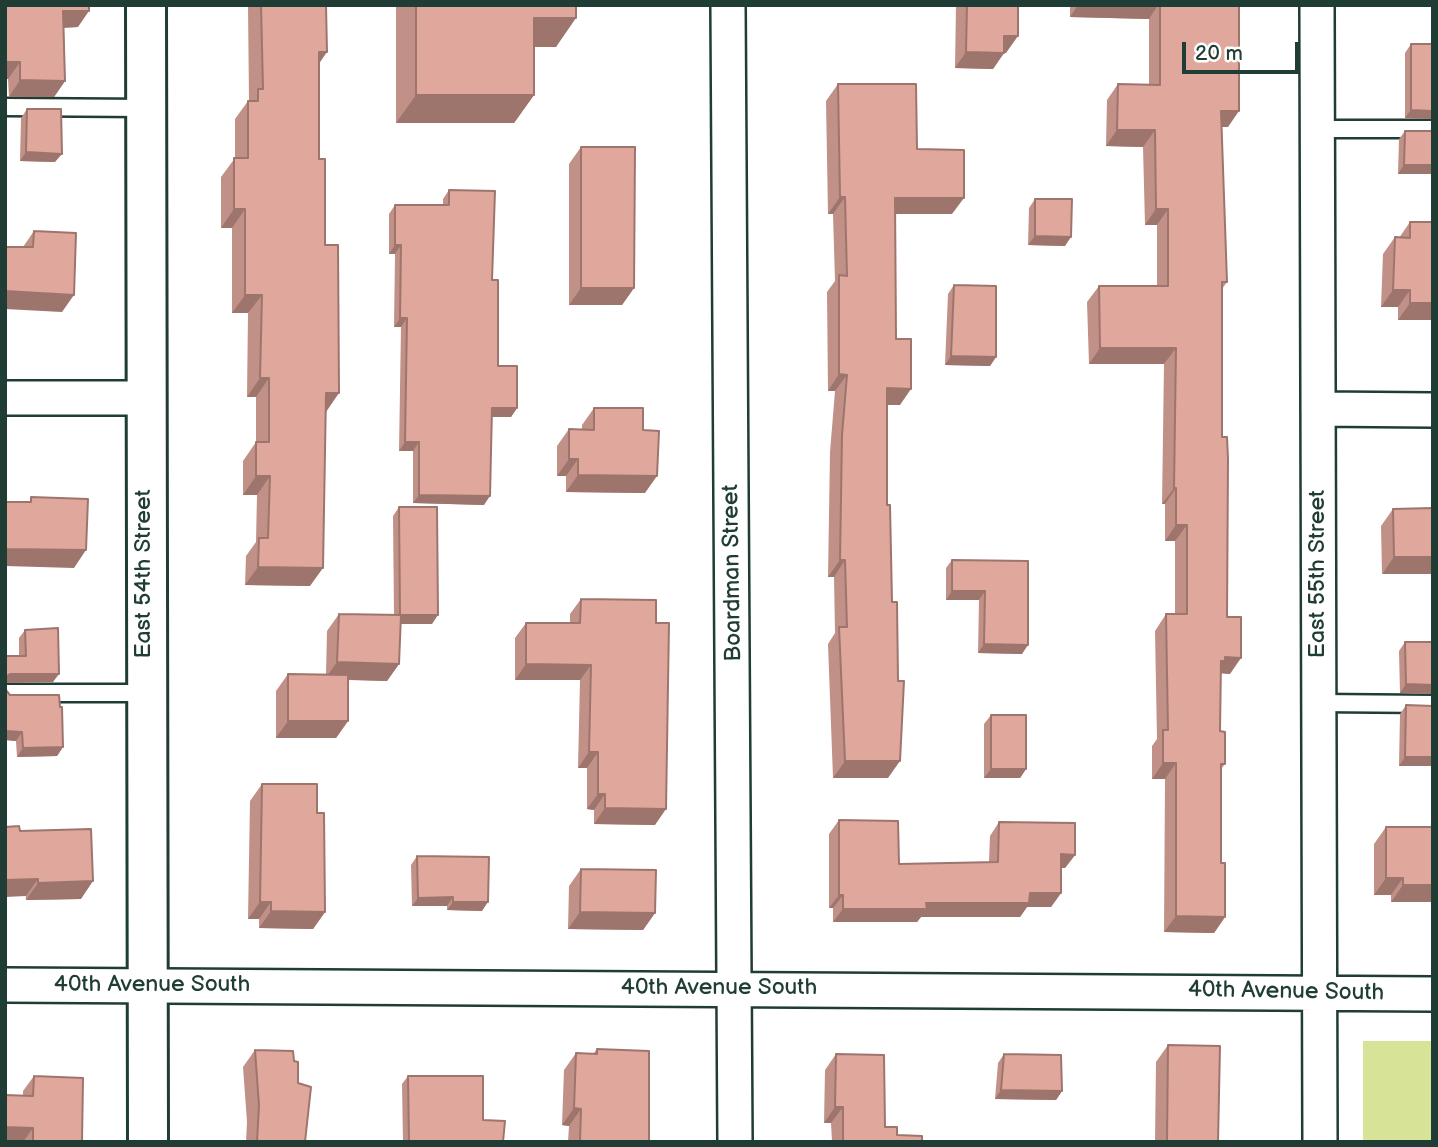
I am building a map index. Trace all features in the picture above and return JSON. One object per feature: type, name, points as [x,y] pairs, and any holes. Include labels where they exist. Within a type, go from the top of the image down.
[{"type":"street","name":"East 54th Street","points":[[146,5],[144,398],[148,1142]]},
{"type":"street","name":"Boardman Street","points":[[728,5],[736,1142]]},
{"type":"street","name":"East 55th Street","points":[[1317,5],[1320,1142]]},
{"type":"street","points":[[5,398],[144,398]]},
{"type":"street","points":[[1318,409],[1433,410]]},
{"type":"street","name":"40th Avenue South","points":[[5,985],[1433,994]]},
{"type":"lane","points":[[5,107],[147,108]]},
{"type":"lane","points":[[1316,129],[1433,129]]},
{"type":"lane","points":[[5,693],[145,694]]},
{"type":"lane","points":[[1318,703],[1433,704]]},
{"type":"green space","points":[[1363,1041],[1433,1041],[1433,1142],[1363,1142]]},
{"type":"building","points":[[5,5],[89,5],[89,11],[63,11],[65,81],[20,80],[20,62],[5,62]]},
{"type":"building","points":[[261,5],[326,5],[327,52],[319,52],[319,159],[325,159],[325,245],[338,245],[339,393],[326,393],[323,568],[258,567],[259,538],[268,538],[270,476],[256,476],[256,442],[269,442],[269,378],[260,378],[262,295],[245,295],[245,209],[234,209],[234,158],[248,158],[248,101],[258,101],[258,89],[263,89]]},
{"type":"building","points":[[416,5],[576,5],[576,18],[534,18],[534,95],[416,95]]},
{"type":"building","points":[[967,5],[1018,5],[1018,36],[1004,36],[1004,53],[966,52]]},
{"type":"building","points":[[1160,5],[1239,5],[1239,111],[1221,111],[1227,282],[1222,282],[1222,437],[1227,437],[1228,459],[1227,617],[1241,617],[1241,658],[1225,657],[1225,661],[1221,661],[1220,731],[1225,732],[1225,764],[1221,764],[1221,863],[1225,863],[1225,917],[1176,916],[1176,763],[1163,763],[1163,730],[1168,730],[1166,614],[1187,614],[1187,525],[1176,525],[1174,488],[1176,348],[1100,348],[1099,286],[1168,286],[1168,209],[1156,209],[1155,130],[1117,130],[1118,84],[1160,85]]},
{"type":"building","points":[[1411,44],[1433,44],[1433,111],[1411,110]]},
{"type":"building","points":[[838,84],[916,84],[917,149],[964,150],[964,198],[895,198],[896,339],[911,339],[911,389],[887,388],[887,505],[890,505],[892,602],[897,602],[898,681],[904,681],[900,761],[845,761],[839,627],[847,627],[845,560],[840,560],[842,435],[847,375],[839,374],[839,275],[847,276],[845,197],[840,197]]},
{"type":"building","points":[[27,109],[61,109],[62,154],[26,152]]},
{"type":"building","points":[[1405,131],[1433,131],[1433,165],[1404,165]]},
{"type":"building","points":[[581,147],[635,147],[634,288],[581,288]]},
{"type":"building","points":[[449,190],[495,191],[492,280],[498,280],[498,366],[517,366],[517,408],[492,408],[490,496],[419,495],[419,442],[405,442],[407,318],[400,318],[401,245],[395,245],[395,205],[449,205]]},
{"type":"building","points":[[1035,199],[1072,199],[1071,237],[1035,236]]},
{"type":"building","points":[[1410,222],[1433,222],[1433,303],[1410,303],[1410,290],[1393,290],[1395,237],[1410,238]]},
{"type":"building","points":[[34,231],[76,233],[74,295],[5,291],[5,247],[33,247]]},
{"type":"building","points":[[954,285],[996,286],[996,357],[951,356]]},
{"type":"building","points":[[594,408],[643,408],[643,430],[659,431],[657,476],[578,475],[578,459],[569,459],[569,429],[594,430]]},
{"type":"building","points":[[31,497],[88,499],[86,550],[5,549],[5,502],[31,502]]},
{"type":"building","points":[[399,507],[437,507],[438,615],[400,615]]},
{"type":"building","points":[[1433,508],[1433,557],[1394,557],[1393,509]]},
{"type":"building","points":[[952,560],[1028,561],[1028,645],[984,644],[985,591],[952,591]]},
{"type":"building","points":[[581,599],[656,600],[656,623],[669,623],[666,809],[605,808],[605,794],[598,794],[598,752],[589,752],[591,665],[526,664],[526,623],[580,623]]},
{"type":"building","points":[[339,614],[401,615],[399,664],[337,662]]},
{"type":"building","points":[[58,628],[59,674],[10,674],[5,677],[5,656],[26,656],[25,630]]},
{"type":"building","points":[[1405,642],[1433,642],[1433,685],[1406,684]]},
{"type":"building","points":[[288,674],[348,675],[348,721],[288,721]]},
{"type":"building","points":[[5,689],[10,695],[59,695],[63,747],[23,748],[22,732],[5,731]]},
{"type":"building","points":[[1406,705],[1433,706],[1433,757],[1405,757]]},
{"type":"building","points":[[991,715],[1026,715],[1026,769],[991,769]]},
{"type":"building","points":[[262,784],[317,784],[317,813],[324,813],[325,912],[271,911],[271,902],[260,902]]},
{"type":"building","points":[[839,820],[898,821],[899,864],[998,862],[999,822],[1075,823],[1075,855],[1061,854],[1061,893],[1030,893],[1029,903],[926,903],[927,909],[843,909],[843,895],[839,895]]},
{"type":"building","points":[[19,826],[20,831],[91,829],[93,881],[38,883],[38,879],[5,880],[5,827]]},
{"type":"building","points":[[1386,827],[1433,827],[1433,885],[1403,885],[1403,878],[1386,878]]},
{"type":"building","points":[[417,856],[489,857],[488,902],[453,902],[453,897],[418,898]]},
{"type":"building","points":[[581,869],[656,870],[655,913],[580,912]]},
{"type":"building","points":[[1168,1045],[1220,1046],[1218,1142],[1167,1142]]},
{"type":"building","points":[[597,1049],[649,1051],[649,1142],[580,1142],[581,1109],[574,1108],[576,1053],[597,1054]]},
{"type":"building","points":[[255,1050],[293,1051],[294,1061],[298,1062],[298,1083],[311,1087],[305,1142],[257,1142],[259,1105]]},
{"type":"building","points":[[836,1054],[884,1055],[885,1127],[897,1127],[897,1135],[922,1136],[922,1142],[843,1142],[843,1107],[835,1107]]},
{"type":"building","points":[[1004,1054],[1061,1055],[1062,1091],[1001,1090]]},
{"type":"building","points":[[34,1076],[83,1078],[82,1142],[33,1142],[33,1128],[5,1127],[5,1095],[33,1096]]},
{"type":"building","points":[[408,1076],[483,1076],[483,1120],[505,1121],[503,1142],[409,1142]]}]
